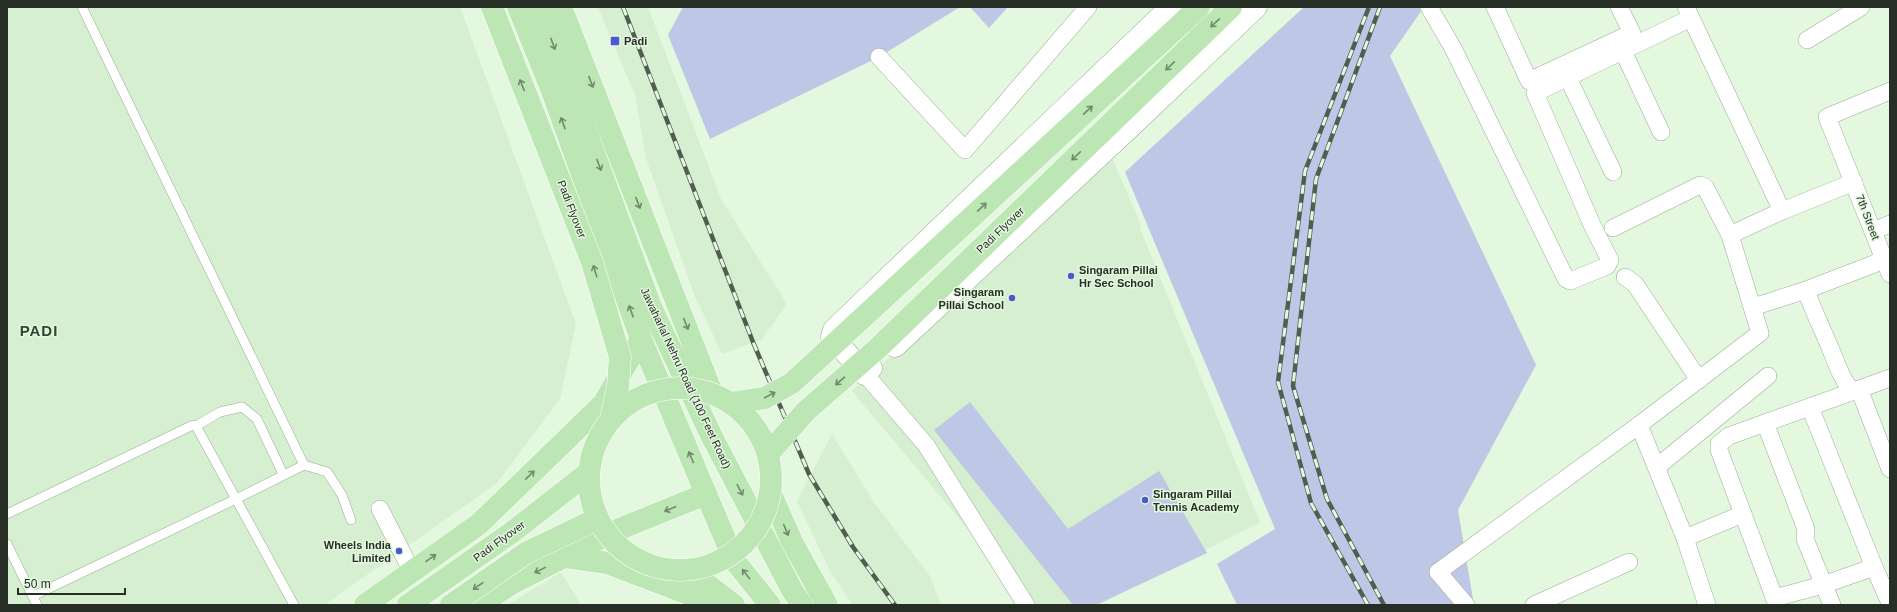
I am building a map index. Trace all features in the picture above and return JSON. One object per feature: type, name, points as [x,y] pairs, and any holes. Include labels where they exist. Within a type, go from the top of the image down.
[{"type":"main road","name":"Padi Flyover","points":[[492,7],[592,262],[620,357],[618,387],[611,418]]},
{"type":"main road","name":"Jawaharlal Nehru Road (100 Feet Road)","points":[[518,7],[550,88],[641,339],[706,494],[734,560],[770,605]]},
{"type":"main road","name":"Jawaharlal Nehru Road (100 Feet Road)","points":[[540,7],[651,307],[711,435],[792,590],[802,605]]},
{"type":"main road","points":[[561,7],[712,393]]},
{"type":"main road","points":[[732,403],[765,398],[792,383],[1199,7]]},
{"type":"main road","name":"Padi Flyover","points":[[769,453],[806,411],[878,348],[1232,7]]},
{"type":"main road","points":[[365,605],[479,524],[603,404],[641,339]]},
{"type":"main road","name":"Padi Flyover","points":[[691,387],[712,393],[732,403],[755,425],[769,453],[772,473],[771,494],[761,522],[742,546],[717,563],[688,570],[660,568],[634,559],[612,542],[597,519],[589,497],[588,473],[595,444],[611,418],[628,403],[654,391],[669,388],[691,387]]},
{"type":"main road","name":"Padi Flyover","points":[[408,605],[511,533],[588,473]]},
{"type":"main road","points":[[478,605],[513,583],[617,530],[706,494]]},
{"type":"main road","name":"Padi Flyover","points":[[771,494],[792,542],[827,605]]},
{"type":"main road","points":[[451,605],[526,553],[597,519]]},
{"type":"main road","points":[[479,524],[513,583]]},
{"type":"main road","points":[[566,557],[607,563],[699,598],[710,605]]},
{"type":"main road","points":[[688,570],[734,605]]},
{"type":"street","points":[[879,57],[965,150],[1088,7]]},
{"type":"street","points":[[1026,605],[926,446],[832,337],[834,330],[1171,7]]},
{"type":"street","points":[[865,374],[1131,126],[1256,7]]},
{"type":"street","points":[[1429,7],[1453,48],[1566,279],[1570,281],[1606,266],[1610,260],[1593,227],[1535,93],[1623,51],[1688,12],[1782,211]]},
{"type":"street","points":[[1495,7],[1529,81],[1632,33],[1619,7]]},
{"type":"street","points":[[1807,40],[1861,7]]},
{"type":"street","points":[[1623,51],[1661,132]]},
{"type":"street","points":[[1568,78],[1613,172]]},
{"type":"street","name":"7th Street","points":[[1890,91],[1827,117],[1890,274]]},
{"type":"street","points":[[1730,235],[1782,211],[1854,182]]},
{"type":"street","points":[[1466,605],[1438,572],[1639,426],[1760,333],[1730,235],[1714,202],[1702,185],[1613,228]]},
{"type":"street","points":[[1873,231],[1890,224]]},
{"type":"street","points":[[1753,307],[1806,290],[1874,264],[1884,258]]},
{"type":"street","points":[[1625,277],[1634,284],[1698,380]]},
{"type":"street","points":[[1806,290],[1817,320],[1836,360],[1838,372],[1855,391],[1890,469]]},
{"type":"street","points":[[1657,467],[1768,376]]},
{"type":"street","points":[[1874,567],[1775,601],[1719,450],[1719,444],[1728,436],[1890,378]]},
{"type":"street","points":[[1810,407],[1874,567],[1890,603]]},
{"type":"street","points":[[1764,423],[1806,529],[1805,539],[1832,605]]},
{"type":"street","points":[[1639,426],[1685,538],[1707,605]]},
{"type":"street","points":[[380,509],[412,572]]},
{"type":"street","points":[[1685,538],[1743,514]]},
{"type":"street","points":[[1534,605],[1629,562]]},
{"type":"lane","points":[[82,7],[304,465]]},
{"type":"lane","points":[[7,514],[193,425],[196,426],[220,412],[242,407],[257,419],[283,474]]},
{"type":"lane","points":[[196,426],[294,605]]},
{"type":"lane","points":[[33,596],[236,500],[283,474],[304,465],[327,472],[342,495],[351,520]]},
{"type":"lane","points":[[7,544],[37,605]]},
{"type":"shaded area","points":[[7,7],[460,7],[576,324],[560,399],[496,484],[324,605],[7,605]]},
{"type":"shaded area","points":[[598,7],[648,7],[721,199],[787,304],[762,339],[722,354],[694,294],[646,158],[635,95]]},
{"type":"shaded area","points":[[683,7],[960,7],[879,57],[710,139],[668,35]]},
{"type":"shaded area","points":[[970,7],[1008,7],[989,28]]},
{"type":"shaded area","points":[[1304,7],[1424,7],[1390,56],[1536,365],[1458,510],[1474,605],[1237,605],[1217,564],[1275,529],[1125,172]]},
{"type":"shaded area","name":"Singaram Pillai Hr Sec School","points":[[1113,160],[1141,225],[1139,226],[1260,522],[1098,605],[1032,605],[852,391],[1059,208],[1103,167]]},
{"type":"shaded area","name":"Singaram Pillai Tennis Academy","points":[[970,402],[1068,529],[1159,471],[1207,553],[1096,605],[1073,605],[934,430]]},
{"type":"shaded area","points":[[832,434],[873,501],[930,576],[941,605],[853,605],[830,571],[797,501]]},
{"type":"shaded area","points":[[561,572],[581,605],[508,605]]},
{"type":"railway","points":[[623,7],[753,342],[809,474],[853,547],[895,605]]},
{"type":"railway","points":[[1368,605],[1311,503],[1278,382],[1305,171],[1369,7]]},
{"type":"railway","points":[[1380,7],[1316,179],[1293,386],[1327,499],[1384,605]]},
{"type":"place","name":"Padi","points":[[615,41]]},
{"type":"place","name":"Singaram Pillai Hr Sec School","points":[[1071,276]]},
{"type":"place","name":"Singaram Pillai School","points":[[1012,298]]},
{"type":"place","name":"Singaram Pillai Tennis Academy","points":[[1145,500]]},
{"type":"place","name":"Wheels India Limited","points":[[399,551]]},
{"type":"district","name":"PADI","points":[[39,330]]}]
